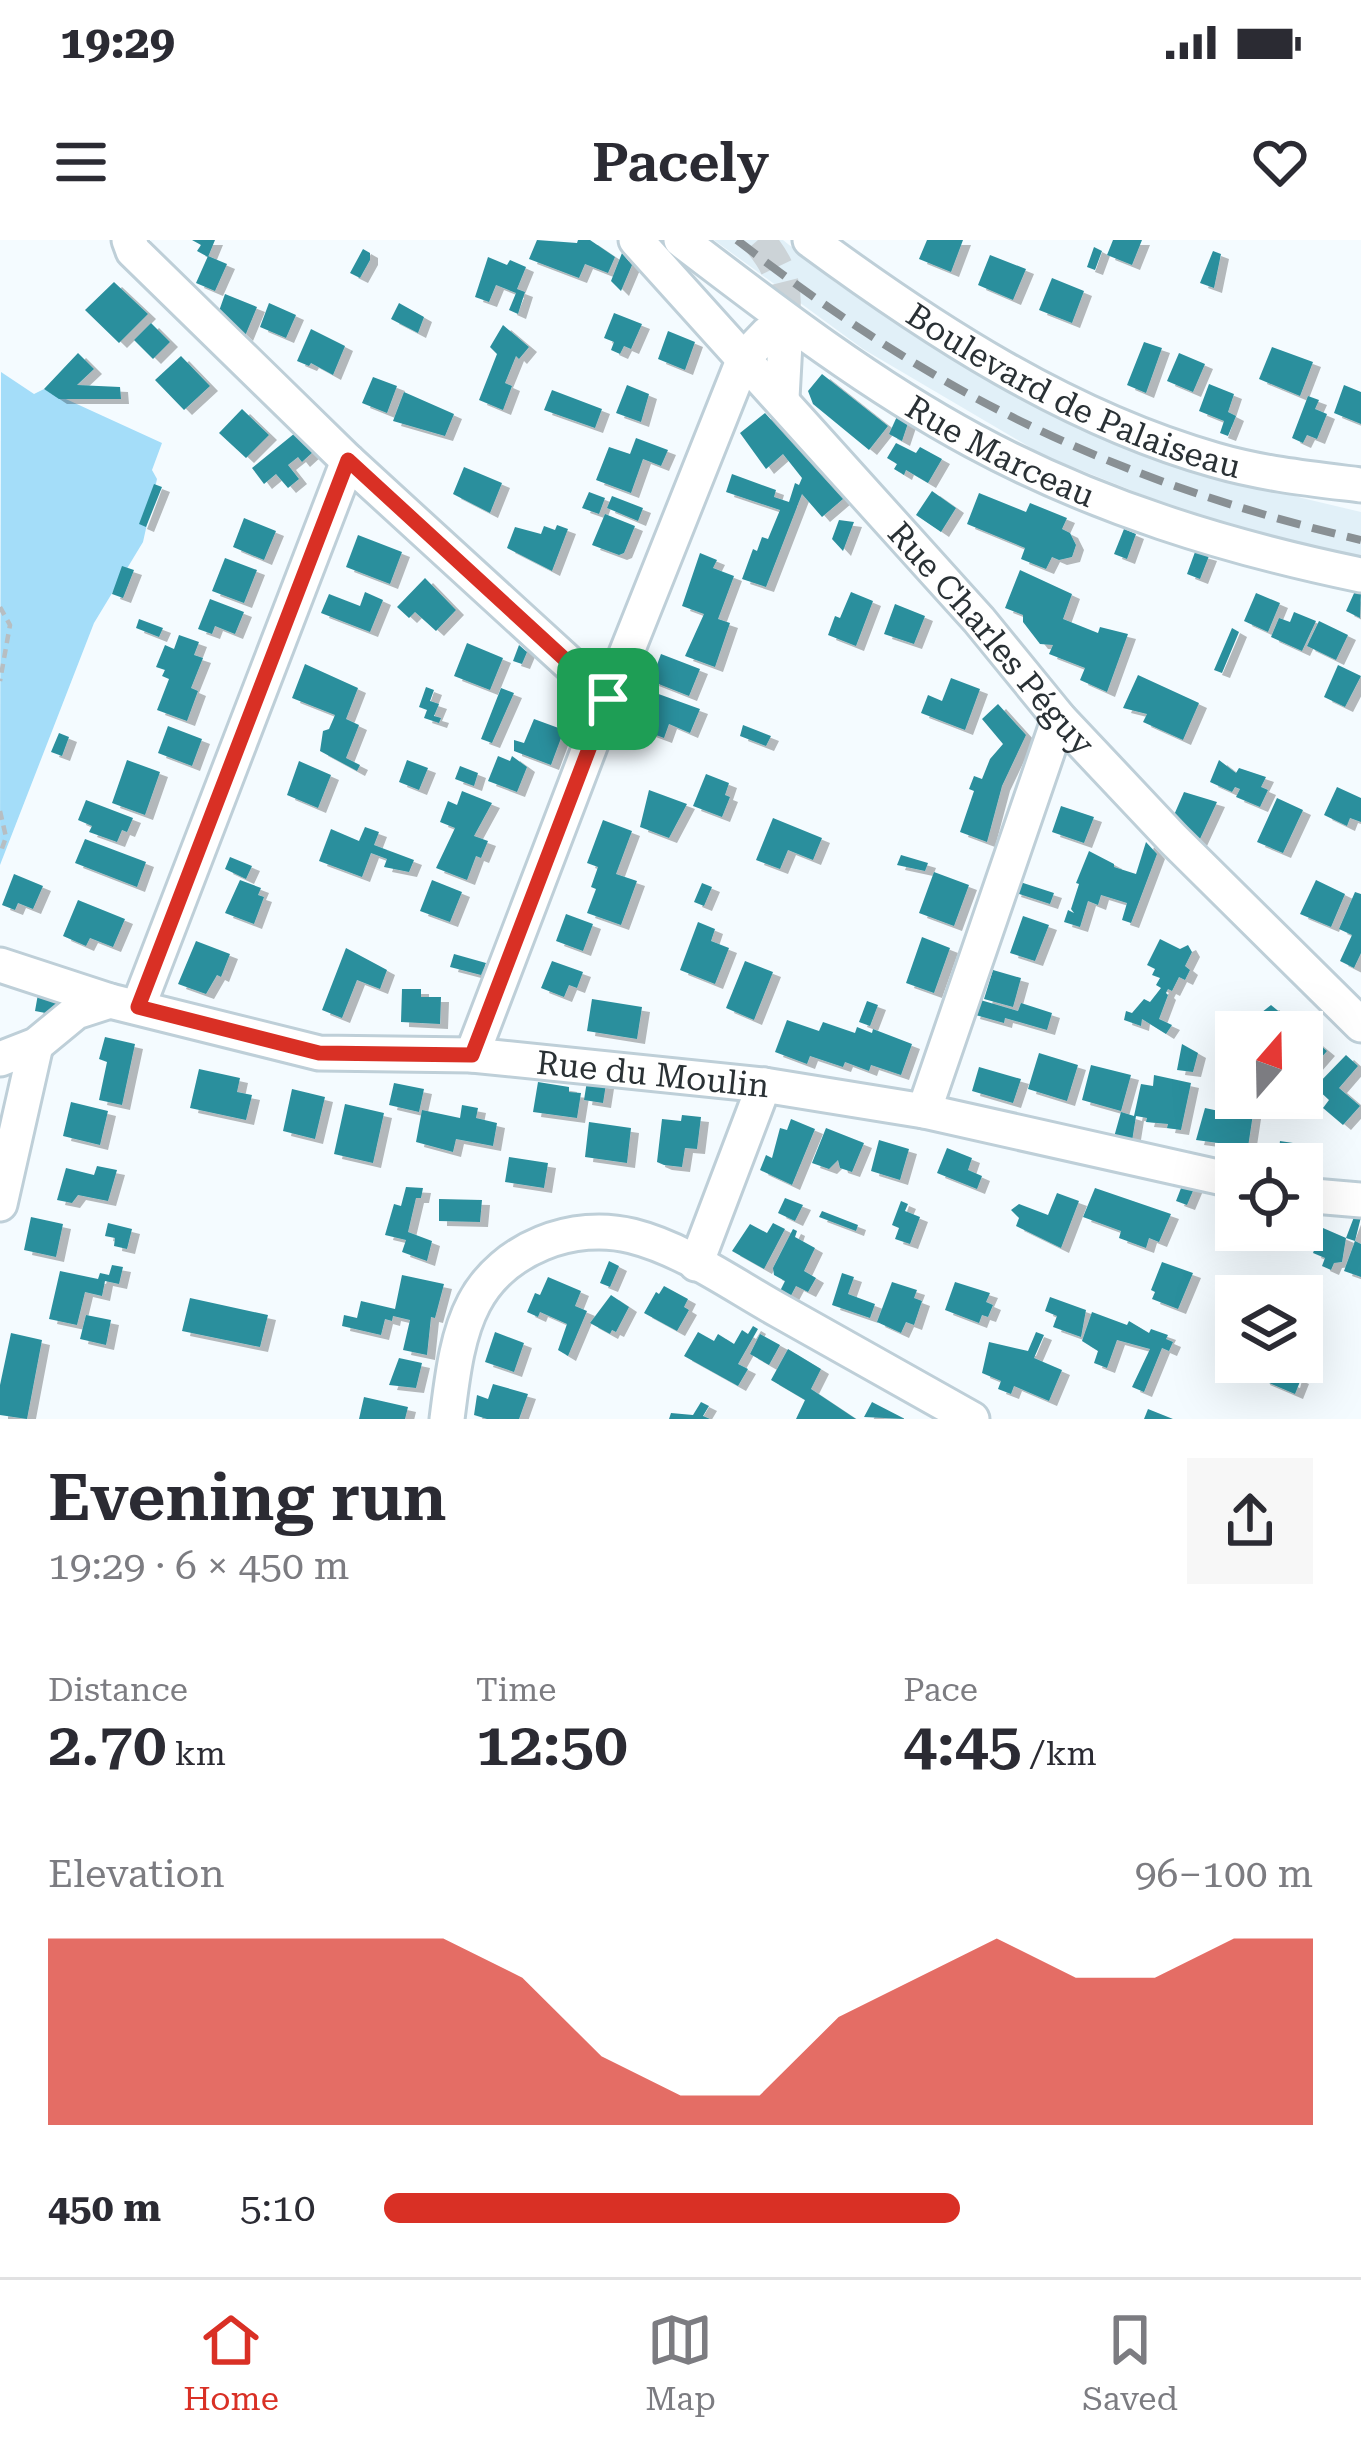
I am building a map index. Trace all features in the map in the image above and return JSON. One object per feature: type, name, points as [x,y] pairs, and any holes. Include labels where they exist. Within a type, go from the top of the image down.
[{"type":"street","points":[[129,240],[133,251],[348,460],[608,699]]},
{"type":"street","name":"Rue Charles Péguy","points":[[636,240],[979,620],[1059,718],[1361,1025]]},
{"type":"street","name":"Rue Marceau","points":[[681,240],[837,355],[975,441],[1161,524],[1282,559],[1361,575]]},
{"type":"street","name":"Boulevard de Palaiseau","points":[[811,240],[898,303],[1063,400],[1213,460],[1361,485]]},
{"type":"street","points":[[472,1055],[744,358],[767,333],[781,330],[785,343],[782,398]]},
{"type":"street","points":[[0,1059],[36,1045],[76,1012],[124,1004],[348,460]]},
{"type":"street","points":[[924,1112],[1059,718]]},
{"type":"street","name":"Rue du Moulin","points":[[0,965],[124,1004],[319,1053],[472,1055],[764,1085],[924,1112],[1215,1175]]},
{"type":"street","points":[[0,1204],[36,1045]]},
{"type":"street","points":[[696,1264],[764,1085]]},
{"type":"street","points":[[1323,1197],[1361,1200]]},
{"type":"street","points":[[447,1419],[453,1370],[475,1301],[510,1262],[548,1239],[593,1230],[634,1236],[696,1264],[972,1419]]},
{"type":"path","points":[[0,607],[10,625],[0,681]]},
{"type":"path","points":[[0,812],[6,837],[0,854]]},
{"type":"shaded area","points":[[714,240],[783,240],[836,283],[926,343],[1030,400],[1156,453],[1361,512],[1361,557],[1173,507],[1043,455],[863,349]]},
{"type":"shaded area","points":[[1,372],[34,394],[44,389],[162,443],[152,470],[157,479],[143,542],[94,623],[0,865]]},
{"type":"building","points":[[192,240],[215,240],[208,257],[197,251],[201,245]]},
{"type":"building","points":[[537,240],[590,240],[615,257],[608,273],[585,264],[579,278],[529,259]]},
{"type":"building","points":[[927,240],[963,240],[951,272],[919,259]]},
{"type":"building","points":[[1113,240],[1142,240],[1132,265],[1107,255]]},
{"type":"building","points":[[1094,247],[1102,251],[1095,270],[1087,267]]},
{"type":"building","points":[[363,249],[370,253],[370,260],[360,278],[350,273]]},
{"type":"building","points":[[1213,251],[1221,254],[1214,288],[1200,283]]},
{"type":"building","points":[[622,253],[632,265],[621,291],[611,281]]},
{"type":"building","points":[[990,255],[1026,269],[1013,300],[978,285]]},
{"type":"building","points":[[208,256],[227,264],[215,291],[196,283]]},
{"type":"building","points":[[488,257],[526,267],[517,289],[525,292],[518,314],[509,310],[516,293],[496,285],[489,302],[475,297]]},
{"type":"building","points":[[1052,278],[1084,291],[1072,323],[1039,310]]},
{"type":"building","points":[[114,282],[148,314],[119,343],[85,310]]},
{"type":"building","points":[[225,294],[257,307],[245,336],[219,311]]},
{"type":"building","points":[[269,303],[296,315],[286,338],[260,327]]},
{"type":"building","points":[[399,303],[424,317],[418,333],[391,319]]},
{"type":"building","points":[[614,313],[642,324],[631,349],[624,346],[620,354],[611,350],[614,342],[604,338]]},
{"type":"building","points":[[151,323],[170,342],[153,359],[134,340]]},
{"type":"building","points":[[503,325],[529,347],[519,359],[516,356],[505,383],[512,386],[503,410],[479,400],[497,354],[490,347]]},
{"type":"building","points":[[311,329],[345,346],[333,375],[297,361]]},
{"type":"building","points":[[668,331],[695,342],[685,370],[658,359]]},
{"type":"building","points":[[1144,342],[1162,348],[1146,393],[1127,385]]},
{"type":"building","points":[[1272,347],[1313,362],[1300,396],[1259,379]]},
{"type":"building","points":[[78,353],[94,369],[77,385],[120,387],[121,399],[59,399],[44,389]]},
{"type":"building","points":[[1179,353],[1205,364],[1193,392],[1167,381]]},
{"type":"building","points":[[181,356],[210,386],[184,410],[155,380]]},
{"type":"building","points":[[822,374],[888,426],[869,450],[813,404],[808,391]]},
{"type":"building","points":[[373,377],[397,386],[387,413],[362,403]]},
{"type":"building","points":[[1209,384],[1234,394],[1228,412],[1236,416],[1228,436],[1220,433],[1224,421],[1199,411]]},
{"type":"building","points":[[627,385],[649,394],[641,422],[616,413]]},
{"type":"building","points":[[1344,385],[1361,392],[1361,424],[1334,413]]},
{"type":"building","points":[[552,390],[602,409],[595,428],[544,410]]},
{"type":"building","points":[[404,392],[454,414],[445,436],[393,421]]},
{"type":"building","points":[[1308,396],[1319,400],[1315,409],[1327,414],[1317,439],[1307,435],[1303,443],[1292,438]]},
{"type":"building","points":[[242,409],[269,435],[246,458],[219,433]]},
{"type":"building","points":[[899,412],[910,417],[902,441],[889,434]]},
{"type":"building","points":[[765,413],[843,499],[822,517],[802,494],[766,587],[742,579],[753,549],[757,551],[762,537],[768,539],[780,510],[726,492],[732,474],[776,490],[774,497],[789,502],[795,483],[799,485],[802,478],[783,454],[766,469],[740,433]]},
{"type":"building","points":[[295,433],[314,451],[302,462],[298,457],[288,465],[299,479],[288,488],[276,474],[264,484],[252,468]]},
{"type":"building","points":[[636,438],[668,450],[661,466],[643,459],[631,493],[596,480],[609,447],[630,454]]},
{"type":"building","points":[[896,443],[916,453],[920,447],[942,459],[928,483],[906,470],[904,475],[894,469],[897,464],[887,458]]},
{"type":"building","points":[[464,467],[502,483],[490,513],[453,494]]},
{"type":"building","points":[[154,484],[162,487],[146,527],[139,524]]},
{"type":"building","points":[[932,491],[956,508],[941,532],[916,515]]},
{"type":"building","points":[[589,492],[605,498],[599,514],[582,508]]},
{"type":"building","points":[[979,493],[1026,512],[1030,503],[1067,518],[1062,529],[1076,545],[1072,557],[1052,557],[1046,569],[1021,559],[1025,548],[967,524]]},
{"type":"building","points":[[612,496],[643,508],[638,521],[607,508]]},
{"type":"building","points":[[605,514],[635,526],[624,553],[592,545]]},
{"type":"building","points":[[244,518],[276,531],[264,560],[233,547]]},
{"type":"building","points":[[839,520],[854,522],[843,551],[832,539]]},
{"type":"building","points":[[557,525],[568,529],[552,571],[507,548],[515,527],[541,534],[544,526],[555,530]]},
{"type":"building","points":[[1124,529],[1136,534],[1127,559],[1114,554]]},
{"type":"building","points":[[358,535],[402,552],[390,584],[346,567]]},
{"type":"building","points":[[1195,552],[1209,556],[1200,579],[1187,574]]},
{"type":"building","points":[[700,553],[717,560],[713,568],[734,576],[718,619],[730,623],[715,667],[685,656],[704,614],[682,606]]},
{"type":"building","points":[[225,558],[257,570],[244,603],[212,591]]},
{"type":"building","points":[[122,566],[134,570],[123,598],[112,594]]},
{"type":"building","points":[[1020,570],[1072,594],[1063,619],[1098,633],[1100,627],[1128,634],[1107,692],[1080,680],[1085,668],[1049,654],[1053,645],[1040,644],[1023,615],[1005,608]]},
{"type":"building","points":[[425,578],[456,610],[436,631],[415,612],[409,618],[397,607]]},
{"type":"building","points":[[1355,591],[1361,593],[1360,618],[1346,611]]},
{"type":"building","points":[[365,592],[383,600],[370,632],[321,613],[329,594],[360,606]]},
{"type":"building","points":[[851,592],[873,601],[856,646],[828,635]]},
{"type":"building","points":[[1256,593],[1280,603],[1268,632],[1244,621]]},
{"type":"building","points":[[210,599],[244,612],[235,634],[215,626],[212,634],[198,629]]},
{"type":"building","points":[[895,604],[925,616],[914,644],[884,634]]},
{"type":"building","points":[[1294,612],[1316,621],[1302,651],[1271,637],[1279,618],[1290,622]]},
{"type":"building","points":[[139,619],[163,628],[159,637],[136,628]]},
{"type":"building","points":[[1319,621],[1348,635],[1336,660],[1307,646]]},
{"type":"building","points":[[1232,628],[1239,632],[1222,673],[1214,670]]},
{"type":"building","points":[[179,635],[199,642],[194,655],[203,658],[191,688],[198,691],[187,721],[157,710],[169,679],[162,676],[165,670],[156,667],[165,645],[174,649]]},
{"type":"building","points":[[467,643],[503,658],[490,690],[454,676]]},
{"type":"building","points":[[519,645],[527,652],[522,664],[513,661]]},
{"type":"building","points":[[661,654],[700,669],[689,696],[651,681]]},
{"type":"building","points":[[305,664],[358,688],[346,719],[359,725],[346,758],[360,765],[357,771],[320,751],[323,731],[335,715],[292,698]]},
{"type":"building","points":[[1338,665],[1361,676],[1345,707],[1324,697]]},
{"type":"building","points":[[1138,675],[1199,703],[1183,740],[1143,722],[1147,714],[1123,708]]},
{"type":"building","points":[[951,678],[980,689],[965,730],[921,713],[928,695],[942,701]]},
{"type":"building","points":[[426,687],[434,690],[430,701],[439,704],[434,716],[441,718],[439,723],[424,718],[427,710],[419,707]]},
{"type":"building","points":[[501,688],[514,693],[492,743],[481,739]]},
{"type":"building","points":[[653,692],[700,709],[690,733],[669,724],[664,738],[637,728]]},
{"type":"building","points":[[998,704],[1026,735],[1002,786],[987,842],[960,832],[974,791],[969,789],[974,776],[982,779],[1003,744],[982,719]]},
{"type":"building","points":[[534,719],[564,730],[551,765],[514,751],[514,740],[524,743]]},
{"type":"building","points":[[743,725],[771,736],[766,746],[740,736]]},
{"type":"building","points":[[168,726],[202,739],[192,766],[158,753]]},
{"type":"building","points":[[59,733],[69,737],[62,756],[51,752]]},
{"type":"building","points":[[498,756],[510,761],[512,756],[527,767],[517,792],[488,781]]},
{"type":"building","points":[[127,760],[160,772],[145,815],[112,803]]},
{"type":"building","points":[[407,760],[428,768],[419,790],[399,782]]},
{"type":"building","points":[[1219,760],[1236,773],[1239,768],[1266,777],[1261,787],[1268,790],[1260,807],[1236,797],[1240,789],[1235,787],[1232,792],[1210,782]]},
{"type":"building","points":[[299,761],[331,775],[318,808],[287,795]]},
{"type":"building","points":[[460,766],[478,773],[474,786],[455,779]]},
{"type":"building","points":[[706,774],[729,783],[725,795],[730,797],[722,817],[693,806]]},
{"type":"building","points":[[1337,787],[1361,798],[1361,822],[1350,818],[1347,826],[1324,815]]},
{"type":"building","points":[[649,790],[687,804],[669,838],[640,827]]},
{"type":"building","points":[[462,791],[492,803],[474,836],[488,841],[467,880],[436,868],[455,828],[440,822],[448,801],[457,805]]},
{"type":"building","points":[[1184,792],[1217,802],[1199,841],[1174,815]]},
{"type":"building","points":[[1277,798],[1303,810],[1283,853],[1257,842]]},
{"type":"building","points":[[86,800],[133,818],[117,842],[89,832],[92,826],[78,820]]},
{"type":"building","points":[[1061,806],[1094,817],[1084,843],[1052,832]]},
{"type":"building","points":[[773,818],[822,838],[813,860],[788,850],[780,869],[756,860]]},
{"type":"building","points":[[603,820],[632,831],[616,874],[637,881],[621,925],[587,913],[598,867],[587,863]]},
{"type":"building","points":[[365,827],[379,832],[374,845],[414,860],[409,872],[384,867],[387,859],[371,853],[362,877],[319,861],[331,829],[359,841]]},
{"type":"building","points":[[85,839],[146,862],[137,887],[75,863]]},
{"type":"building","points":[[1146,842],[1157,854],[1131,923],[1122,920],[1127,903],[1101,895],[1098,905],[1088,901],[1080,927],[1064,922],[1068,910],[1074,913],[1076,883],[1089,851],[1136,874]]},
{"type":"building","points":[[901,855],[928,863],[925,871],[897,865]]},
{"type":"building","points":[[230,857],[252,866],[246,879],[225,869]]},
{"type":"building","points":[[934,872],[969,885],[954,926],[919,913]]},
{"type":"building","points":[[14,874],[43,886],[33,909],[18,903],[15,910],[2,905]]},
{"type":"building","points":[[240,880],[261,888],[258,895],[264,897],[254,924],[225,913]]},
{"type":"building","points":[[432,880],[462,892],[450,922],[420,911]]},
{"type":"building","points":[[1316,880],[1345,894],[1331,927],[1300,914]]},
{"type":"building","points":[[1017,881],[1054,893],[1050,904],[1013,892]]},
{"type":"building","points":[[702,883],[712,887],[704,906],[694,902]]},
{"type":"building","points":[[1355,892],[1361,894],[1361,953],[1354,968],[1340,961],[1352,935],[1339,929]]},
{"type":"building","points":[[78,900],[125,919],[113,947],[90,938],[86,946],[63,936]]},
{"type":"building","points":[[566,914],[593,924],[583,951],[556,941]]},
{"type":"building","points":[[1023,916],[1049,925],[1035,961],[1010,953]]},
{"type":"building","points":[[698,922],[715,929],[711,941],[729,948],[715,984],[680,970]]},
{"type":"building","points":[[922,937],[950,948],[934,993],[906,983]]},
{"type":"building","points":[[1160,939],[1180,949],[1188,945],[1192,952],[1185,980],[1179,977],[1166,993],[1159,1019],[1172,1025],[1166,1034],[1142,1019],[1141,1026],[1124,1020],[1126,1011],[1132,1013],[1144,999],[1150,1002],[1161,988],[1156,985],[1160,978],[1152,975],[1155,969],[1147,965]]},
{"type":"building","points":[[196,941],[230,954],[221,977],[217,975],[206,994],[178,984]]},
{"type":"building","points":[[346,948],[387,970],[380,989],[357,980],[342,1018],[322,1010]]},
{"type":"building","points":[[454,954],[486,963],[481,975],[450,967]]},
{"type":"building","points":[[552,961],[583,972],[577,988],[569,985],[564,997],[541,988]]},
{"type":"building","points":[[745,961],[773,972],[754,1020],[726,1008]]},
{"type":"building","points":[[993,970],[1021,978],[1013,1007],[984,999]]},
{"type":"building","points":[[402,989],[421,989],[421,997],[441,997],[440,1024],[401,1022]]},
{"type":"building","points":[[38,994],[60,1000],[56,1015],[35,1011]]},
{"type":"building","points":[[592,999],[642,1007],[637,1039],[587,1031]]},
{"type":"building","points":[[977,999],[1018,1011],[1021,1003],[1052,1013],[1047,1030],[972,1014]]},
{"type":"building","points":[[867,1001],[878,1005],[870,1026],[859,1022]]},
{"type":"building","points":[[787,1020],[819,1031],[823,1022],[855,1033],[857,1027],[872,1033],[873,1029],[912,1044],[901,1075],[871,1065],[869,1071],[845,1062],[843,1067],[810,1056],[807,1064],[775,1052]]},
{"type":"building","points":[[105,1037],[135,1044],[122,1105],[99,1100],[107,1062],[99,1059]]},
{"type":"building","points":[[1182,1044],[1198,1053],[1193,1072],[1177,1070]]},
{"type":"building","points":[[1039,1053],[1078,1065],[1067,1101],[1028,1089]]},
{"type":"building","points":[[1346,1055],[1358,1066],[1339,1088],[1360,1106],[1343,1125],[1323,1108],[1329,1100],[1323,1094],[1323,1079]]},
{"type":"building","points":[[1091,1065],[1131,1075],[1121,1111],[1082,1100]]},
{"type":"building","points":[[979,1067],[1021,1079],[1013,1103],[972,1091]]},
{"type":"building","points":[[199,1069],[240,1078],[237,1092],[252,1095],[246,1120],[190,1108]]},
{"type":"building","points":[[1154,1075],[1191,1083],[1181,1130],[1136,1116],[1132,1141],[1114,1137],[1121,1112],[1134,1116],[1141,1084],[1153,1086]]},
{"type":"building","points":[[587,1081],[606,1084],[603,1103],[584,1100]]},
{"type":"building","points":[[538,1082],[581,1093],[577,1118],[533,1112]]},
{"type":"building","points":[[394,1083],[424,1089],[419,1112],[389,1105]]},
{"type":"building","points":[[292,1089],[325,1097],[315,1139],[283,1131]]},
{"type":"building","points":[[71,1102],[108,1111],[100,1145],[63,1136]]},
{"type":"building","points":[[345,1104],[384,1113],[373,1163],[334,1154]]},
{"type":"building","points":[[462,1105],[478,1108],[476,1118],[497,1123],[493,1146],[456,1139],[453,1152],[416,1142],[422,1110],[460,1118]]},
{"type":"building","points":[[1205,1108],[1215,1110],[1215,1119],[1252,1119],[1249,1143],[1196,1140]]},
{"type":"building","points":[[682,1115],[701,1117],[697,1149],[685,1148],[682,1167],[657,1162],[662,1119],[681,1121]]},
{"type":"building","points":[[791,1119],[815,1129],[792,1185],[760,1170],[766,1155],[772,1158],[780,1128],[787,1130]]},
{"type":"building","points":[[589,1122],[631,1128],[627,1163],[585,1157]]},
{"type":"building","points":[[826,1128],[864,1143],[852,1172],[840,1168],[838,1160],[829,1169],[812,1163]]},
{"type":"building","points":[[879,1140],[909,1149],[900,1180],[871,1171]]},
{"type":"building","points":[[947,1148],[972,1158],[968,1170],[982,1176],[977,1189],[937,1173]]},
{"type":"building","points":[[509,1157],[548,1163],[544,1188],[505,1182]]},
{"type":"building","points":[[97,1166],[117,1170],[108,1201],[78,1195],[72,1203],[57,1200],[66,1168],[94,1175]]},
{"type":"building","points":[[1183,1183],[1195,1186],[1187,1205],[1176,1201]]},
{"type":"building","points":[[406,1187],[423,1188],[408,1232],[432,1241],[427,1261],[402,1252],[406,1240],[385,1235],[394,1204],[401,1206]]},
{"type":"building","points":[[1095,1188],[1171,1214],[1159,1242],[1149,1238],[1146,1248],[1119,1238],[1121,1231],[1083,1217]]},
{"type":"building","points":[[1057,1193],[1079,1201],[1061,1248],[1016,1226],[1019,1218],[1011,1210],[1019,1204],[1048,1215]]},
{"type":"building","points":[[785,1198],[803,1205],[795,1221],[778,1213]]},
{"type":"building","points":[[439,1199],[482,1200],[480,1222],[439,1221]]},
{"type":"building","points":[[901,1201],[908,1204],[905,1211],[920,1217],[910,1244],[895,1239],[899,1228],[892,1225]]},
{"type":"building","points":[[822,1211],[858,1225],[856,1231],[819,1217]]},
{"type":"building","points":[[31,1217],[63,1224],[56,1257],[24,1250]]},
{"type":"building","points":[[1354,1217],[1361,1217],[1355,1241],[1346,1238]]},
{"type":"building","points":[[108,1223],[132,1229],[127,1249],[114,1246],[115,1238],[105,1236]]},
{"type":"building","points":[[773,1223],[785,1229],[764,1269],[732,1251],[750,1224],[767,1233]]},
{"type":"building","points":[[1323,1228],[1346,1238],[1342,1262],[1334,1263],[1331,1270],[1322,1266],[1325,1258],[1313,1253],[1323,1251]]},
{"type":"building","points":[[793,1229],[795,1237],[815,1248],[804,1271],[816,1278],[808,1292],[796,1286],[787,1303],[777,1297],[785,1281],[774,1275],[773,1268]]},
{"type":"building","points":[[1355,1241],[1361,1244],[1361,1277],[1344,1271]]},
{"type":"building","points":[[609,1261],[619,1266],[610,1287],[600,1283]]},
{"type":"building","points":[[1162,1262],[1193,1273],[1178,1309],[1152,1299]]},
{"type":"building","points":[[112,1265],[123,1267],[119,1284],[105,1281],[102,1296],[85,1292],[77,1325],[49,1319],[60,1271],[98,1279],[100,1273],[109,1275]]},
{"type":"building","points":[[842,1273],[854,1277],[848,1294],[875,1304],[870,1318],[832,1305]]},
{"type":"building","points":[[402,1275],[444,1284],[435,1318],[431,1317],[427,1355],[403,1350],[410,1320],[385,1319],[381,1335],[342,1326],[344,1315],[357,1318],[361,1301],[395,1309]]},
{"type":"building","points":[[548,1277],[581,1291],[575,1306],[587,1311],[568,1356],[558,1350],[567,1324],[540,1312],[538,1317],[527,1312]]},
{"type":"building","points":[[892,1282],[917,1290],[914,1298],[922,1301],[914,1325],[906,1322],[901,1333],[877,1322]]},
{"type":"building","points":[[955,1282],[990,1293],[986,1302],[993,1305],[988,1317],[982,1315],[979,1323],[945,1310]]},
{"type":"building","points":[[664,1286],[688,1299],[684,1307],[689,1310],[677,1331],[644,1313]]},
{"type":"building","points":[[611,1295],[629,1307],[616,1332],[610,1334],[590,1323]]},
{"type":"building","points":[[1050,1297],[1086,1310],[1081,1337],[1053,1327],[1057,1316],[1045,1311]]},
{"type":"building","points":[[190,1298],[268,1315],[260,1347],[182,1331]]},
{"type":"building","points":[[1092,1312],[1168,1335],[1166,1339],[1173,1342],[1169,1351],[1162,1348],[1144,1392],[1132,1387],[1150,1349],[1117,1340],[1107,1368],[1094,1363],[1098,1351],[1082,1341]]},
{"type":"building","points":[[86,1315],[111,1320],[106,1345],[80,1339]]},
{"type":"building","points":[[753,1326],[758,1329],[738,1364],[748,1369],[738,1386],[684,1356],[698,1332],[714,1341],[718,1334],[734,1344],[742,1330],[748,1334]]},
{"type":"building","points":[[495,1332],[524,1343],[514,1372],[485,1362]]},
{"type":"building","points":[[1036,1332],[1044,1335],[1034,1358],[1062,1370],[1049,1401],[1014,1386],[1011,1394],[998,1389],[1001,1381],[982,1373],[989,1342],[1028,1351]]},
{"type":"building","points":[[11,1333],[42,1340],[27,1419],[0,1415],[0,1385]]},
{"type":"building","points":[[760,1334],[780,1345],[769,1365],[750,1354]]},
{"type":"building","points":[[788,1349],[821,1369],[811,1389],[856,1419],[796,1419],[805,1400],[771,1380]]},
{"type":"building","points":[[399,1358],[422,1363],[416,1388],[389,1385]]},
{"type":"building","points":[[1269,1383],[1299,1383],[1295,1394]]},
{"type":"building","points":[[493,1384],[528,1394],[519,1419],[474,1415],[477,1395],[488,1399]]},
{"type":"building","points":[[364,1397],[408,1407],[405,1419],[359,1419]]},
{"type":"building","points":[[701,1402],[709,1406],[703,1416],[710,1419],[669,1419],[671,1413],[693,1415]]},
{"type":"building","points":[[872,1402],[905,1419],[864,1417]]},
{"type":"building","points":[[1148,1409],[1173,1419],[1144,1419]]},
{"type":"tunnel","points":[[758,240],[782,282],[781,330]]},
{"type":"railway","points":[[737,240],[884,344],[1031,426],[1187,490],[1361,540]]},
{"type":"route","points":[[348,460],[608,699],[472,1055],[319,1053],[138,1007],[348,460]]}]
